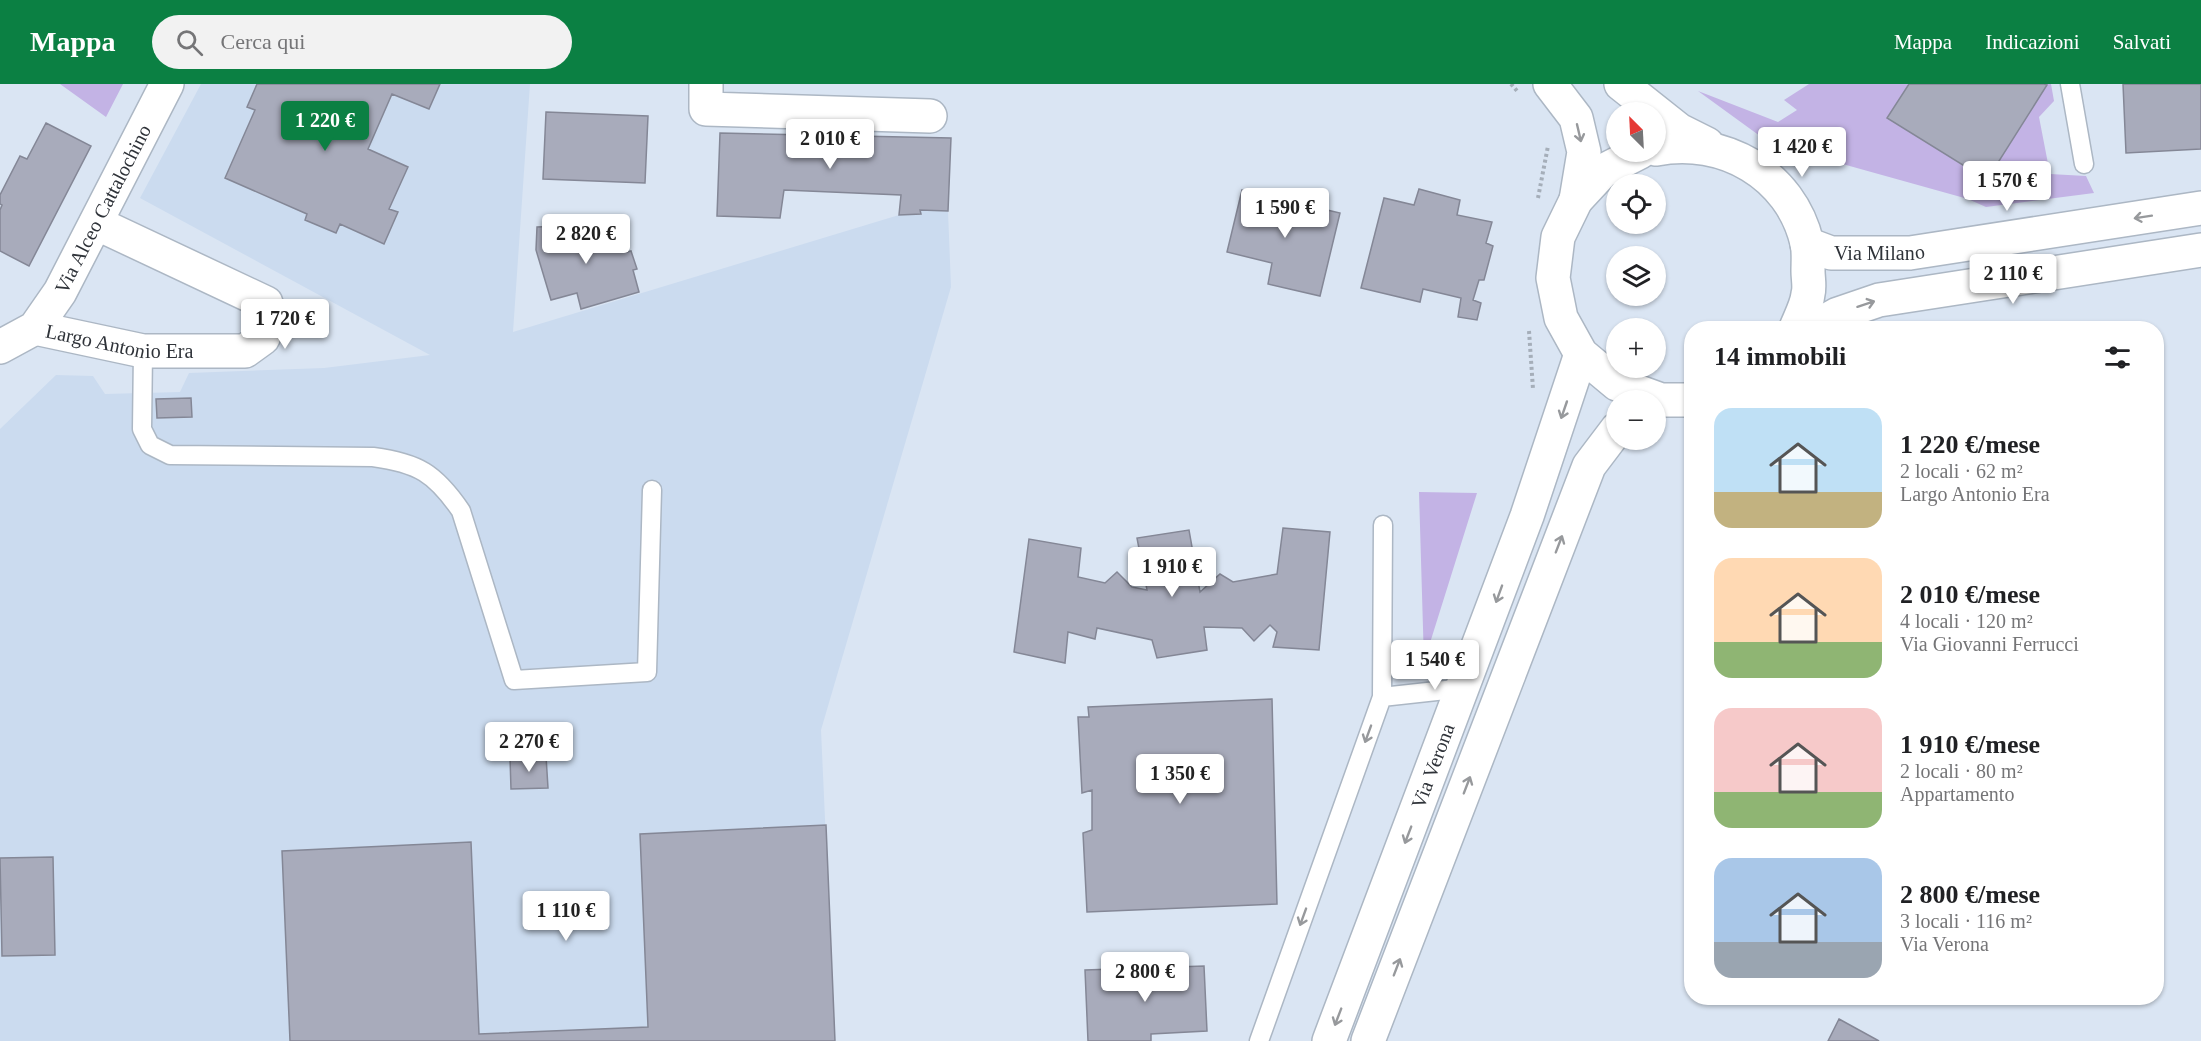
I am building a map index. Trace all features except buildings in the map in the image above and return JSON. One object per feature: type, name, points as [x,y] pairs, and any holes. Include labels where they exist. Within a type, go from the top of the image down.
[{"type":"main road","name":"Via Alceo Cattalochino","points":[[0,347],[35,328],[60,292],[167,84]]},
{"type":"main road","points":[[706,84],[706,109],[930,116]]},
{"type":"main road","points":[[1550,84],[1576,118],[1584,152],[1576,200],[1558,237],[1553,278],[1561,318],[1581,354],[1617,384],[1670,401]]},
{"type":"main road","points":[[1621,84],[1679,130],[1748,162],[1775,184],[1795,212],[1808,244],[1809,294],[1799,321]]},
{"type":"main road","points":[[1666,147],[1677,145],[1717,149]]},
{"type":"main road","points":[[1576,200],[1603,171],[1621,162]]},
{"type":"main road","name":"Via Milano","points":[[1808,244],[1831,253],[1910,253],[2201,208]]},
{"type":"main road","name":"Largo Antonio Era","points":[[35,328],[143,351],[245,351],[263,338],[270,319],[266,303],[96,223]]},
{"type":"main road","points":[[1826,321],[1838,314],[1879,300],[2201,250]]},
{"type":"main road","name":"Via Verona","points":[[1329,1041],[1464,688],[1527,516],[1581,354]]},
{"type":"main road","name":"Via Verona","points":[[1368,1041],[1589,466],[1606,444]]},
{"type":"lane","points":[[2070,84],[2084,164]]},
{"type":"lane","points":[[143,351],[142,429],[150,445],[170,455],[373,457],[400,460],[425,471],[446,488],[461,511],[514,680],[647,672],[652,490]]},
{"type":"lane","points":[[1259,1041],[1382,697],[1383,525]]},
{"type":"lane","points":[[1382,697],[1464,688]]},
{"type":"shaded area","points":[[60,84],[123,84],[106,117]]},
{"type":"shaded area","points":[[201,84],[530,84],[513,332],[899,215],[920,214],[920,210],[948,211],[951,287],[821,730],[835,1041],[0,1041],[0,429],[56,375],[93,376],[105,394],[180,392],[189,373],[324,368],[430,355],[140,198]]},
{"type":"shaded area","points":[[1809,84],[1909,84],[1887,118],[1987,180],[2046,86],[2044,84],[2051,84],[2054,101],[2039,117],[2050,174],[2086,176],[2094,193],[1986,207],[1968,199],[1771,144],[1698,91],[1778,122],[1797,110],[1784,100]]},
{"type":"shaded area","points":[[1419,492],[1477,493],[1424,662]]}]
